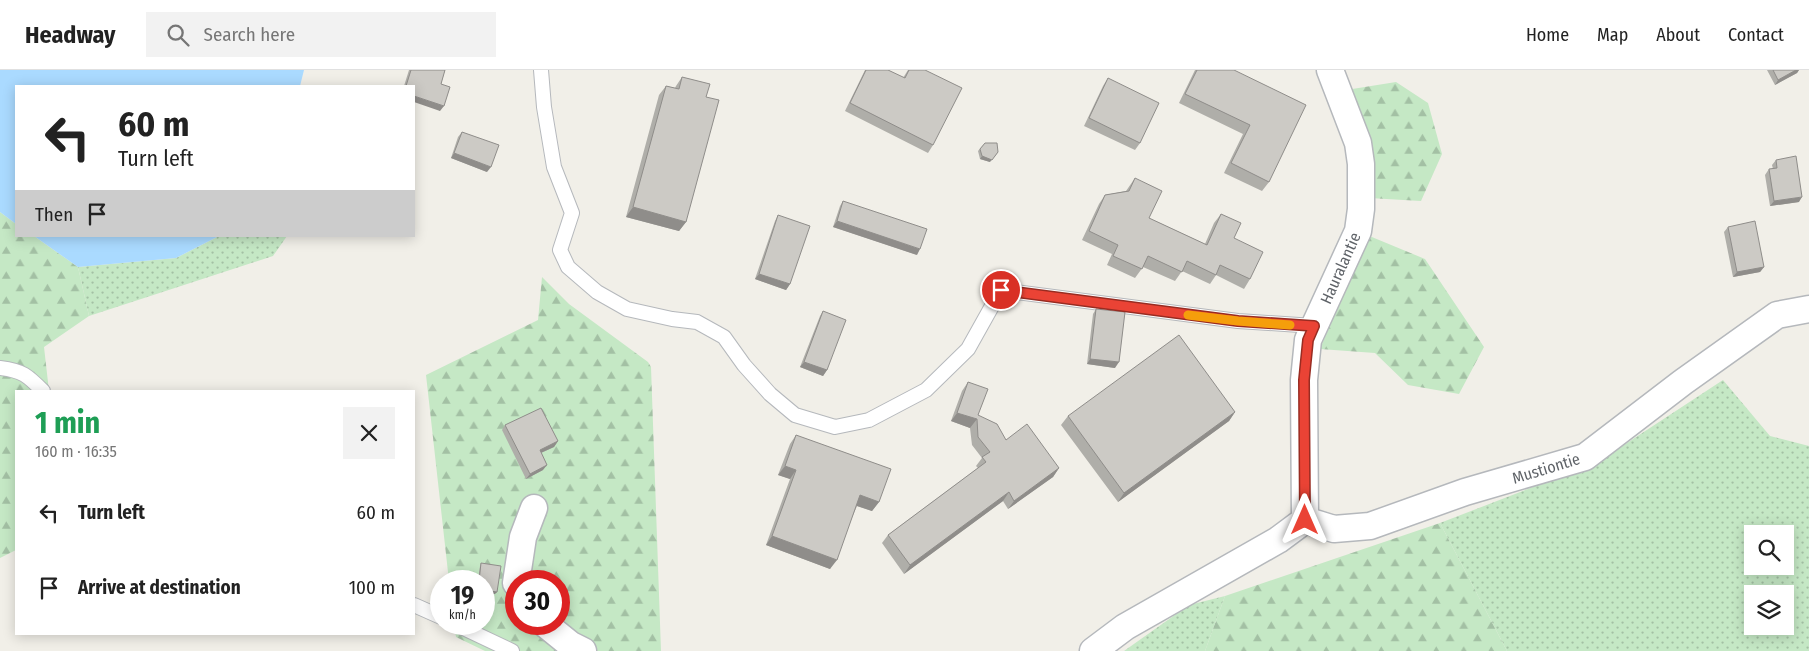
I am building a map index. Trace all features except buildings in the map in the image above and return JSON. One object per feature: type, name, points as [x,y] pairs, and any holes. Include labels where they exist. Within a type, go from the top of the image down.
[{"type":"street","name":"Hauralantie","points":[[1305,520],[1304,380],[1308,340],[1358,231],[1361,209],[1361,164],[1358,143],[1330,70]]},
{"type":"street","name":"Mustiontie","points":[[1305,520],[1334,529],[1370,526],[1465,492],[1585,457],[1683,382],[1777,315],[1809,309]]},
{"type":"street","points":[[518,570],[524,537],[534,508]]},
{"type":"street","points":[[1093,651],[1125,627],[1278,540],[1305,520]]},
{"type":"street","points":[[558,635],[570,645],[583,651]]},
{"type":"lane","points":[[541,70],[554,167],[572,213],[560,250],[568,267],[597,292],[627,309],[672,319],[697,322],[724,337],[744,365],[770,394],[795,415],[835,428],[869,420],[926,390],[968,348],[1001,290],[1238,321],[1314,326]]},
{"type":"lane","points":[[0,368],[17,370],[32,380],[42,390]]},
{"type":"lane","points":[[415,605],[430,612]]},
{"type":"lane","points":[[478,635],[512,651]]},
{"type":"green space","points":[[1396,82],[1428,103],[1442,154],[1421,201],[1369,198],[1346,90]]},
{"type":"green space","points":[[0,212],[15,223],[15,237],[35,237],[78,267],[89,316],[44,347],[49,390],[15,390],[15,550],[0,558]]},
{"type":"green space","points":[[1367,235],[1425,259],[1484,347],[1459,394],[1408,385],[1375,353],[1320,349]]},
{"type":"green space","points":[[217,237],[286,237],[273,256],[89,316],[78,267],[176,258]]},
{"type":"green space","points":[[542,277],[569,304],[648,362],[651,367],[661,651],[485,651],[456,637],[456,635],[495,635],[495,570],[448,570],[426,375],[538,320]]},
{"type":"green space","points":[[1723,380],[1770,436],[1809,446],[1809,651],[1507,651],[1440,523],[1598,462]]},
{"type":"green space","points":[[1440,523],[1507,651],[1205,651],[1225,596]]},
{"type":"green space","points":[[1225,596],[1205,651],[1124,651],[1189,605]]},
{"type":"water","points":[[0,70],[304,70],[300,85],[15,85],[15,223],[0,212]]},
{"type":"water","points":[[35,237],[217,237],[176,258],[78,267]]},
{"type":"slow traffic","points":[[1188,315],[1290,325]]},
{"type":"route","points":[[1001,290],[1238,321],[1314,326],[1308,340],[1304,380],[1305,520]]}]
